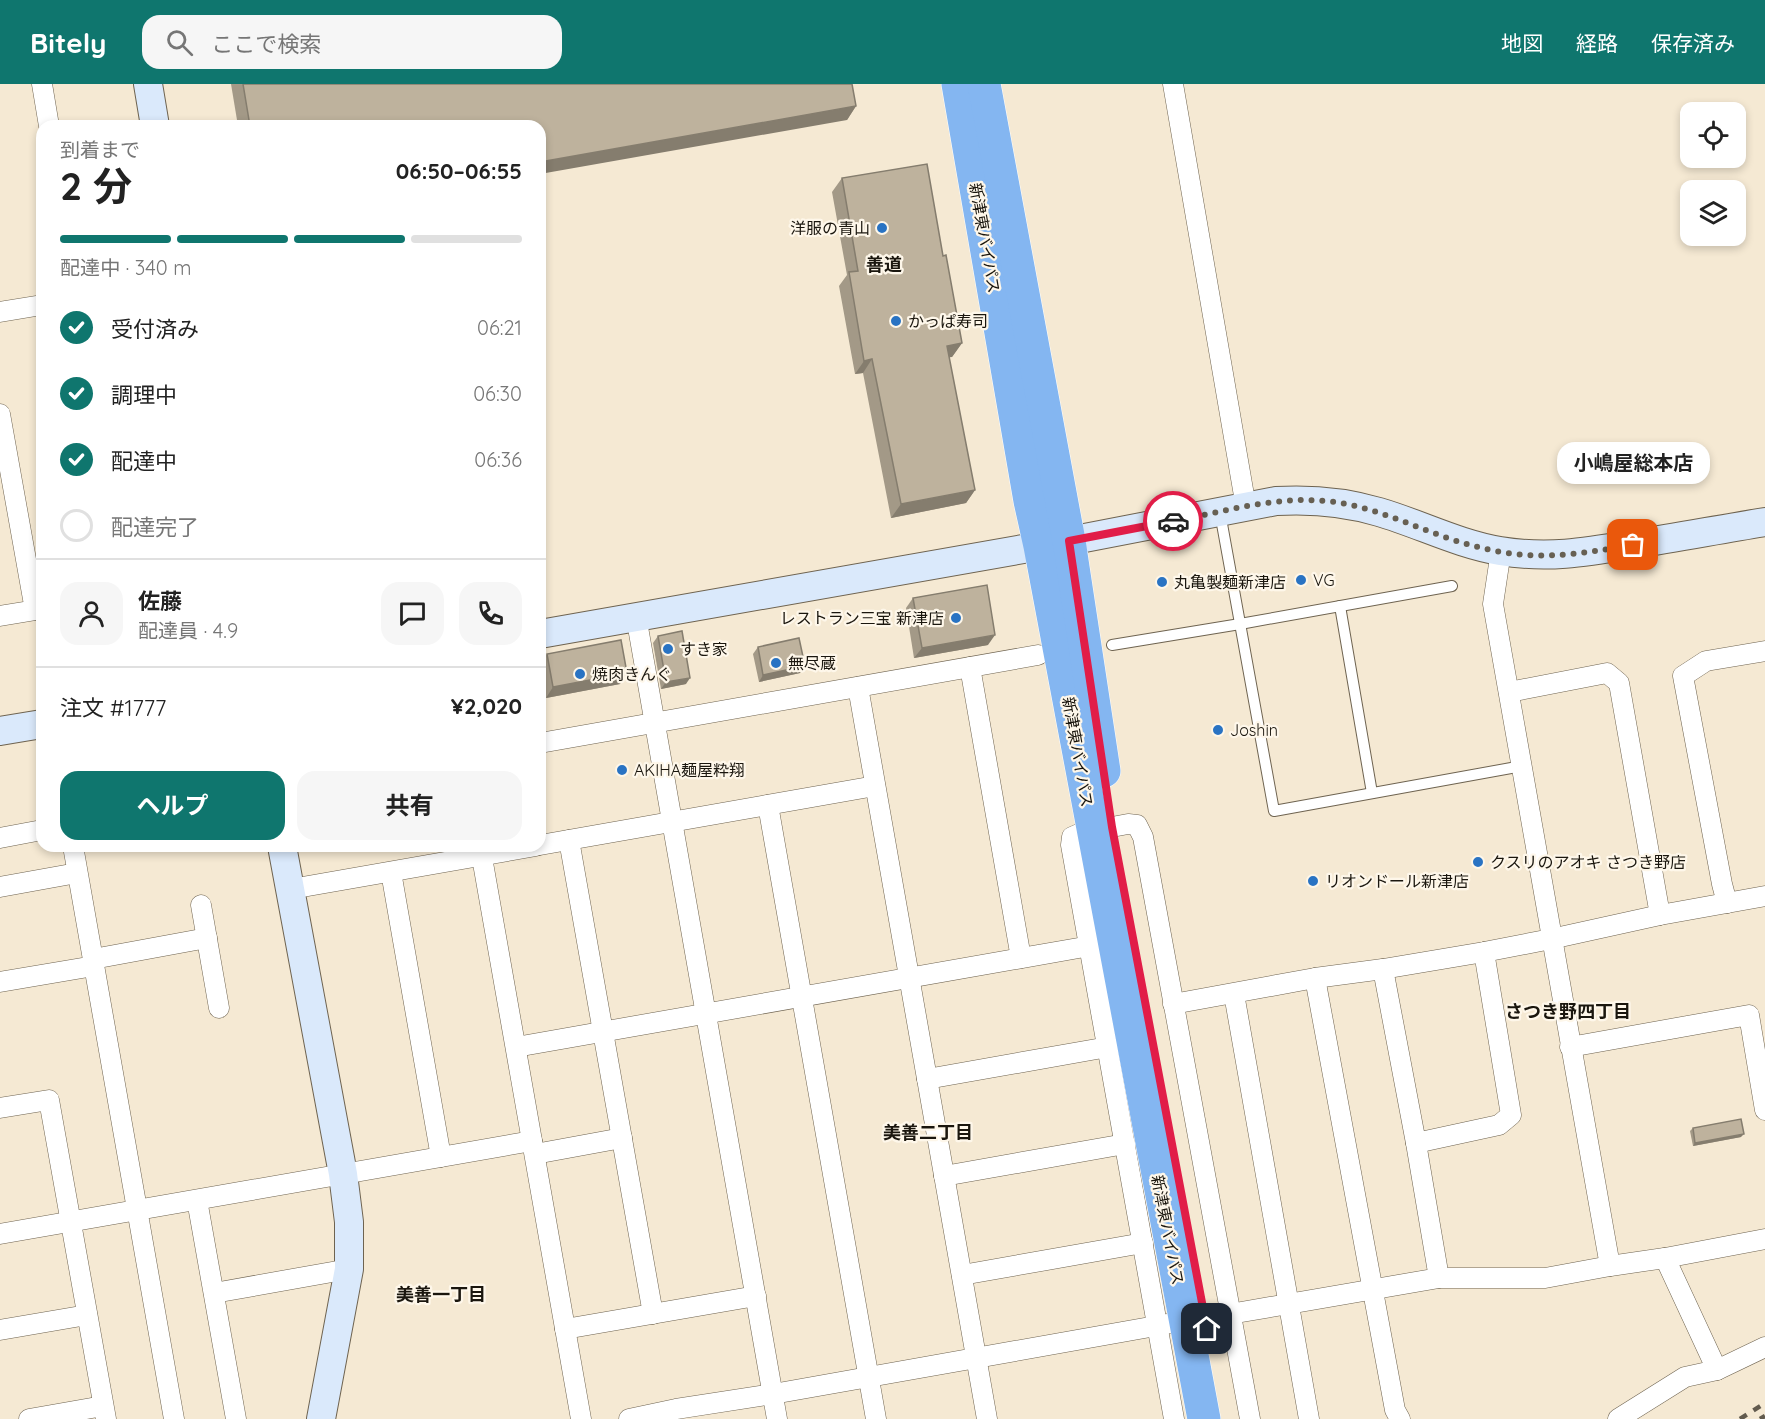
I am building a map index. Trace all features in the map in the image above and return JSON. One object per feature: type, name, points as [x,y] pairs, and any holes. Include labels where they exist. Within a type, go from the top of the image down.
[{"type":"highway","name":"新津東バイパス","points":[[958,84],[1028,489],[1054,544]]},
{"type":"highway","name":"新津東バイパス","points":[[984,84],[1054,544],[1102,829],[1196,1323],[1224,1419]]},
{"type":"highway","name":"新津東バイパス","points":[[1196,1323],[1204,1419]]},
{"type":"street","points":[[42,84],[48,120]]},
{"type":"street","points":[[148,84],[154,120]]},
{"type":"street","points":[[1173,84],[1233,510]]},
{"type":"street","points":[[0,312],[36,306]]},
{"type":"street","points":[[0,414],[36,599]]},
{"type":"street","points":[[546,633],[1054,544],[1276,501],[1300,499],[1352,505],[1380,512],[1474,546],[1529,555],[1556,555],[1650,542],[1765,522]]},
{"type":"street","points":[[1501,551],[1493,604],[1610,1266]]},
{"type":"street","points":[[0,616],[36,609]]},
{"type":"street","points":[[636,616],[777,1419]]},
{"type":"street","points":[[1726,903],[1683,676],[1706,661],[1765,651]]},
{"type":"street","points":[[546,742],[1038,655]]},
{"type":"street","points":[[970,667],[1022,958]]},
{"type":"street","points":[[1509,693],[1607,673],[1619,683],[1660,915]]},
{"type":"street","points":[[858,687],[987,1419]]},
{"type":"street","points":[[0,731],[36,725]]},
{"type":"street","points":[[546,844],[876,786]]},
{"type":"street","points":[[768,805],[876,1419]]},
{"type":"street","points":[[1174,1419],[1196,1323],[1173,1004],[1143,837],[1137,825],[1128,824],[1081,833],[1072,837],[1071,845],[1143,1243],[1196,1323],[1250,1419]]},
{"type":"street","points":[[0,838],[36,831]]},
{"type":"street","points":[[569,840],[653,1314]]},
{"type":"street","points":[[74,852],[174,1419]]},
{"type":"street","points":[[283,852],[343,1174],[349,1222],[349,1269],[321,1419]]},
{"type":"street","points":[[291,889],[391,872],[477,852]]},
{"type":"street","points":[[481,852],[581,1419]]},
{"type":"street","points":[[391,872],[441,1157]]},
{"type":"street","points":[[0,887],[77,873]]},
{"type":"street","points":[[1173,1004],[1315,978],[1484,952],[1660,915],[1765,896]]},
{"type":"street","points":[[201,905],[219,1008]]},
{"type":"street","points":[[0,982],[207,938]]},
{"type":"street","points":[[516,1047],[1090,946]]},
{"type":"street","points":[[1416,1143],[1499,1125],[1511,1115],[1484,952]]},
{"type":"street","points":[[1383,969],[1416,1143],[1438,1278]]},
{"type":"street","points":[[1315,978],[1395,1410],[1400,1419]]},
{"type":"street","points":[[1234,994],[1309,1419]]},
{"type":"street","points":[[1570,1047],[1757,1014],[1765,1110]]},
{"type":"street","points":[[927,1079],[1108,1047]]},
{"type":"street","points":[[0,1108],[49,1100],[104,1412],[29,1419]]},
{"type":"street","points":[[0,1234],[441,1157],[622,1138]]},
{"type":"street","points":[[944,1176],[1125,1144]]},
{"type":"street","points":[[197,1200],[236,1419]]},
{"type":"street","points":[[629,1419],[677,1414],[773,1394],[1196,1323],[1438,1278],[1545,1278],[1765,1239]]},
{"type":"street","points":[[962,1275],[1143,1243]]},
{"type":"street","points":[[1665,1258],[1717,1370]]},
{"type":"street","points":[[214,1293],[349,1269]]},
{"type":"street","points":[[566,1329],[756,1296]]},
{"type":"street","points":[[0,1330],[87,1315]]},
{"type":"street","points":[[1618,1419],[1685,1377],[1717,1370],[1765,1347]]},
{"type":"lane","points":[[1233,510],[1240,624],[1274,811],[1522,766]]},
{"type":"lane","points":[[1112,645],[1452,585]]},
{"type":"lane","points":[[1340,606],[1372,793]]},
{"type":"building","points":[[243,84],[852,84],[856,106],[546,161],[546,120],[249,120]]},
{"type":"building","points":[[927,164],[943,256],[946,255],[962,343],[947,346],[975,490],[901,504],[872,359],[864,361],[849,272],[858,271],[842,178]]},
{"type":"building","points":[[987,585],[995,635],[922,648],[913,598]]},
{"type":"building","points":[[682,631],[690,678],[666,682],[658,636]]},
{"type":"building","name":"無尽蔵","points":[[799,638],[805,666],[763,675],[758,647]]},
{"type":"building","name":"焼肉きんぐ","points":[[621,640],[627,673],[553,687],[547,654]]},
{"type":"building","points":[[1741,1119],[1744,1134],[1695,1143],[1693,1128]]},
{"type":"tunnel","points":[[1176,1323],[1224,1315]]},
{"type":"railway","points":[[1740,1419],[1765,1403]]},
{"type":"railway","points":[[1760,1419],[1765,1416]]},
{"type":"way so far","points":[[1173,521],[1276,501],[1300,499],[1352,505],[1380,512],[1474,546],[1529,555],[1556,555],[1633,545]]},
{"type":"place","name":"洋服の青山","points":[[882,228]]},
{"type":"place","name":"かっぱ寿司","points":[[896,321]]},
{"type":"place","name":"小嶋屋総本店","points":[[1633,545]]},
{"type":"place","name":"VG","points":[[1301,580]]},
{"type":"place","name":"丸亀製麺新津店","points":[[1162,582]]},
{"type":"place","name":"レストラン三宝 新津店","points":[[956,618]]},
{"type":"place","name":"すき家","points":[[668,649]]},
{"type":"place","name":"無尽蔵","points":[[776,663]]},
{"type":"place","name":"焼肉きんぐ","points":[[580,674]]},
{"type":"place","name":"Joshin","points":[[1218,730]]},
{"type":"place","name":"AKIHA麺屋粋翔","points":[[622,770]]},
{"type":"place","name":"クスリのアオキ さつき野店","points":[[1478,862]]},
{"type":"place","name":"リオンドール新津店","points":[[1313,881]]},
{"type":"district","name":"善道","points":[[884,265]]},
{"type":"district","name":"さつき野四丁目","points":[[1568,1012]]},
{"type":"district","name":"美善二丁目","points":[[928,1133]]},
{"type":"district","name":"美善一丁目","points":[[441,1295]]},
{"type":"route","points":[[1173,521],[1069,541],[1112,827],[1207,1329]]}]
